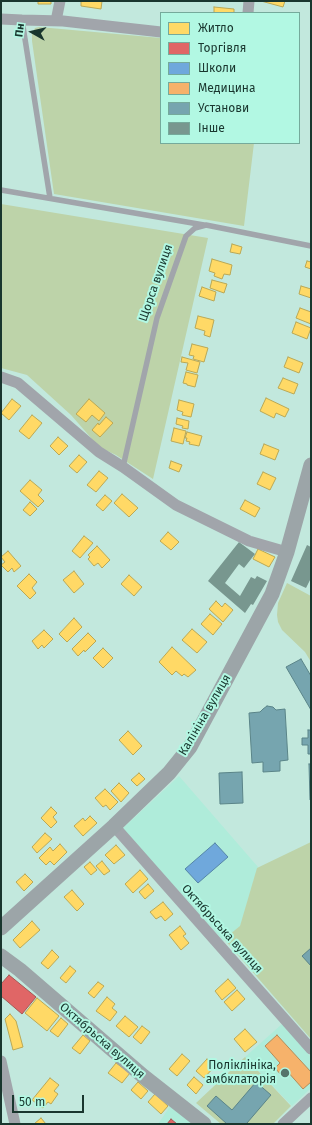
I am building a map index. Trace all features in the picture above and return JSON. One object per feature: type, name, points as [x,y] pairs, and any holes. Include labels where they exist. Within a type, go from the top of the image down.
[{"type":"street","points":[[56,21],[60,1]]},
{"type":"street","points":[[248,12],[249,1]]},
{"type":"street","points":[[1,19],[56,21],[160,32]]},
{"type":"street","points":[[1,377],[18,383],[99,452],[123,467],[176,505],[249,542],[287,552]]},
{"type":"street","name":"Калініна вулиця","points":[[1,928],[170,774],[190,747],[272,594],[287,552],[311,465]]},
{"type":"street","name":"Октябрьська вулиця","points":[[114,826],[311,1049]]},
{"type":"street","name":"Октябрьска вулиця","points":[[1,956],[20,970],[143,1076],[204,1124]]},
{"type":"street","points":[[1,1061],[15,1124]]},
{"type":"street","points":[[284,1124],[311,1098]]},
{"type":"lane","points":[[22,20],[50,198]]},
{"type":"lane","points":[[1,190],[206,225],[311,246]]},
{"type":"lane","name":"Щорса вулиця","points":[[123,467],[157,318],[186,236],[195,228],[206,225]]},
{"type":"shaded area","points":[[39,27],[160,38],[160,144],[254,144],[244,226],[54,194],[32,41],[32,34],[35,28]]},
{"type":"shaded area","points":[[1,204],[208,238],[153,479],[116,455],[99,447],[71,415],[27,375],[1,368]]},
{"type":"shaded area","points":[[287,583],[311,596],[311,662],[305,652],[282,630],[278,622],[278,603]]},
{"type":"shaded area","points":[[179,776],[258,867],[240,927],[223,941],[121,830]]},
{"type":"shaded area","points":[[311,842],[311,1039],[224,939],[240,926],[257,868]]},
{"type":"shaded area","name":"Поліклініка, амбклаторія","points":[[282,1024],[311,1057],[311,1088],[292,1106],[245,1057]]},
{"type":"shaded area","points":[[245,1057],[291,1106],[273,1124],[221,1124],[196,1103]]},
{"type":"shaded area","points":[[171,1105],[193,1124],[158,1124]]},
{"type":"building: Житло","points":[[38,1],[51,1],[51,4],[38,4]]},
{"type":"building: Житло","points":[[81,1],[102,1],[101,9],[81,6]]},
{"type":"building: Житло","points":[[261,1],[285,1],[283,7]]},
{"type":"building: Житло","points":[[214,7],[234,9],[234,12],[214,12]]},
{"type":"building: Житло","points":[[232,244],[242,247],[240,254],[230,252]]},
{"type":"building: Житло","points":[[212,259],[232,265],[230,275],[224,274],[222,279],[214,276],[215,273],[209,271]]},
{"type":"building: Житло","points":[[307,261],[311,262],[311,269],[305,267]]},
{"type":"building: Житло","points":[[212,280],[227,284],[224,293],[210,288]]},
{"type":"building: Житло","points":[[301,286],[311,289],[311,298],[299,294]]},
{"type":"building: Житло","points":[[202,287],[216,292],[214,301],[199,296]]},
{"type":"building: Житло","points":[[300,308],[311,312],[311,324],[296,318]]},
{"type":"building: Житло","points":[[198,316],[214,320],[210,337],[204,335],[205,331],[195,328]]},
{"type":"building: Житло","points":[[296,322],[311,328],[307,339],[292,333]]},
{"type":"building: Житло","points":[[192,344],[208,348],[204,362],[193,359],[194,356],[189,355]]},
{"type":"building: Житло","points":[[182,357],[200,362],[197,373],[186,370],[188,363],[181,362]]},
{"type":"building: Житло","points":[[288,357],[303,363],[299,373],[284,367]]},
{"type":"building: Житло","points":[[186,372],[198,375],[195,387],[183,383]]},
{"type":"building: Житло","points":[[283,378],[298,384],[294,394],[278,388]]},
{"type":"building: Житло","points":[[266,398],[289,409],[285,417],[276,413],[274,418],[260,411]]},
{"type":"building: Житло","points":[[12,399],[21,406],[9,420],[1,413]]},
{"type":"building: Житло","points":[[89,399],[105,413],[99,421],[92,415],[86,422],[76,414]]},
{"type":"building: Житло","points":[[179,400],[194,404],[191,417],[182,415],[183,412],[177,410]]},
{"type":"building: Житло","points":[[32,415],[42,423],[29,439],[19,431]]},
{"type":"building: Житло","points":[[106,417],[113,423],[100,437],[92,430]]},
{"type":"building: Житло","points":[[177,418],[189,421],[188,429],[182,428],[183,426],[176,424]]},
{"type":"building: Житло","points":[[174,428],[186,431],[183,444],[171,441]]},
{"type":"building: Житло","points":[[187,432],[202,436],[199,446],[189,444],[190,442],[186,441],[187,438],[185,438]]},
{"type":"building: Житло","points":[[58,437],[68,446],[59,455],[50,446]]},
{"type":"building: Житло","points":[[264,444],[279,450],[275,460],[260,454]]},
{"type":"building: Житло","points":[[79,455],[87,462],[77,473],[69,466]]},
{"type":"building: Житло","points":[[171,461],[182,465],[179,472],[169,468]]},
{"type":"building: Житло","points":[[99,471],[108,478],[96,492],[87,485]]},
{"type":"building: Житло","points":[[263,472],[276,478],[270,490],[257,484]]},
{"type":"building: Житло","points":[[30,480],[42,490],[38,495],[44,501],[38,507],[20,491]]},
{"type":"building: Житло","points":[[122,494],[138,508],[129,517],[114,503]]},
{"type":"building: Житло","points":[[105,495],[112,501],[103,511],[96,505]]},
{"type":"building: Житло","points":[[245,500],[260,508],[255,517],[240,509]]},
{"type":"building: Житло","points":[[30,502],[37,509],[30,516],[23,510]]},
{"type":"building: Житло","points":[[168,532],[179,542],[171,550],[160,541]]},
{"type":"building: Житло","points":[[84,536],[93,543],[80,558],[72,551]]},
{"type":"building: Житло","points":[[97,546],[110,560],[102,568],[98,563],[94,566],[88,559],[90,557],[88,555]]},
{"type":"building: Житло","points":[[258,549],[275,557],[269,567],[253,559]]},
{"type":"building: Житло","points":[[8,551],[21,566],[14,572],[12,568],[8,572],[1,565],[5,562],[1,557]]},
{"type":"building: Житло","points":[[74,571],[84,584],[74,593],[63,580]]},
{"type":"building: Житло","points":[[29,574],[37,582],[32,588],[36,593],[30,599],[17,586]]},
{"type":"building: Житло","points":[[129,575],[142,587],[134,596],[121,584]]},
{"type":"building: Житло","points":[[216,601],[222,607],[225,603],[233,610],[223,622],[209,609]]},
{"type":"building: Житло","points":[[210,614],[222,624],[213,635],[201,624]]},
{"type":"building: Житло","points":[[74,618],[82,627],[67,642],[59,634]]},
{"type":"building: Житло","points":[[192,629],[207,642],[197,653],[182,640]]},
{"type":"building: Житло","points":[[44,630],[53,639],[44,648],[42,645],[38,649],[32,641]]},
{"type":"building: Житло","points":[[88,633],[96,641],[85,652],[84,650],[78,656],[72,649]]},
{"type":"building: Житло","points":[[172,647],[196,670],[188,677],[184,674],[182,676],[176,671],[172,675],[159,662]]},
{"type":"building: Житло","points":[[103,648],[113,658],[103,668],[93,658]]},
{"type":"building: Житло","points":[[128,731],[142,746],[133,755],[119,740]]},
{"type":"building: Житло","points":[[139,773],[145,779],[137,786],[131,780]]},
{"type":"building: Житло","points":[[119,783],[129,793],[121,802],[111,791]]},
{"type":"building: Житло","points":[[105,789],[118,802],[110,810],[106,805],[103,807],[95,798]]},
{"type":"building: Житло","points":[[51,807],[57,813],[53,817],[57,822],[51,828],[41,818]]},
{"type":"building: Житло","points":[[90,816],[97,823],[83,836],[74,826],[83,818],[85,821]]},
{"type":"building: Житло","points":[[45,833],[52,839],[37,853],[32,847]]},
{"type":"building: Житло","points":[[60,844],[67,852],[54,865],[50,861],[46,865],[39,858],[50,847],[53,851]]},
{"type":"building: Житло","points":[[116,845],[125,855],[114,864],[105,855]]},
{"type":"building: Житло","points":[[102,861],[110,871],[104,875],[96,866]]},
{"type":"building: Житло","points":[[90,862],[97,870],[91,875],[84,867]]},
{"type":"building: Житло","points":[[140,870],[148,879],[133,893],[125,884]]},
{"type":"building: Житло","points":[[25,874],[33,882],[24,891],[16,882]]},
{"type":"building: Житло","points":[[148,884],[154,891],[145,899],[139,892]]},
{"type":"building: Житло","points":[[72,890],[84,904],[77,911],[64,897]]},
{"type":"building: Житло","points":[[163,902],[173,914],[165,921],[161,916],[156,919],[150,912]]},
{"type":"building: Житло","points":[[32,921],[40,930],[20,948],[13,940]]},
{"type":"building: Житло","points":[[180,926],[186,934],[183,936],[189,943],[181,950],[169,935]]},
{"type":"building: Житло","points":[[52,950],[59,957],[48,969],[41,963]]},
{"type":"building: Житло","points":[[70,966],[76,971],[66,983],[60,978]]},
{"type":"building: Житло","points":[[228,979],[236,988],[222,1000],[215,991]]},
{"type":"building: Житло","points":[[98,982],[104,986],[94,998],[88,993]]},
{"type":"building: Житло","points":[[237,990],[245,999],[232,1011],[224,1002]]},
{"type":"building: Житло","points":[[107,997],[115,1004],[112,1008],[117,1012],[110,1021],[96,1011]]},
{"type":"building: Житло","points":[[37,998],[59,1016],[47,1031],[25,1013]]},
{"type":"building: Житло","points":[[10,1014],[16,1021],[23,1047],[13,1050],[5,1019]]},
{"type":"building: Житло","points":[[125,1016],[138,1027],[129,1037],[116,1026]]},
{"type":"building: Житло","points":[[61,1018],[68,1024],[58,1037],[50,1031]]},
{"type":"building: Житло","points":[[142,1026],[150,1032],[141,1044],[133,1037]]},
{"type":"building: Житло","points":[[245,1029],[257,1042],[245,1052],[234,1039]]},
{"type":"building: Житло","points":[[83,1035],[90,1041],[80,1054],[72,1048]]},
{"type":"building: Житло","points":[[182,1054],[190,1061],[177,1076],[169,1069]]},
{"type":"building: Житло","points":[[207,1059],[215,1066],[204,1078],[196,1071]]},
{"type":"building: Житло","points":[[116,1063],[130,1073],[122,1083],[108,1073]]},
{"type":"building: Житло","points":[[194,1077],[203,1085],[196,1094],[187,1085]]},
{"type":"building: Житло","points":[[50,1078],[59,1085],[54,1091],[58,1094],[51,1104],[48,1102],[43,1108],[32,1100]]},
{"type":"building: Житло","points":[[138,1082],[148,1091],[141,1099],[131,1090]]},
{"type":"building: Житло","points":[[155,1094],[168,1106],[161,1114],[148,1102]]},
{"type":"building: Житло","points":[[41,1118],[46,1124],[34,1124]]},
{"type":"building: Торгівля","points":[[9,975],[36,997],[22,1014],[1,996],[1,984]]},
{"type":"building: Торгівля","points":[[171,1119],[177,1124],[167,1124]]},
{"type":"building: Школи","points":[[215,843],[228,857],[198,883],[185,869]]},
{"type":"building: Медицина","points":[[277,1035],[311,1072],[311,1082],[303,1089],[287,1071],[282,1076],[275,1068],[280,1063],[265,1046]]},
{"type":"building: Установи","points":[[301,659],[311,676],[311,710],[286,667]]},
{"type":"building: Установи","points":[[267,706],[273,707],[276,710],[285,709],[288,760],[280,761],[280,771],[263,772],[263,762],[252,763],[249,713],[260,712]]},
{"type":"building: Установи","points":[[308,730],[311,730],[311,754],[308,754],[308,745],[302,745],[302,738],[308,738]]},
{"type":"building: Установи","points":[[309,764],[311,764],[311,800],[310,800]]},
{"type":"building: Установи","points":[[242,772],[243,803],[220,804],[219,773]]},
{"type":"building: Установи","points":[[311,948],[311,966],[302,956]]},
{"type":"building: Установи","points":[[256,1082],[271,1095],[247,1123],[248,1124],[227,1124],[207,1106],[216,1096],[232,1110]]},
{"type":"building: Інше","points":[[239,542],[255,554],[244,568],[239,564],[225,583],[240,596],[251,577],[255,579],[257,576],[267,581],[253,605],[251,604],[245,613],[208,581]]},
{"type":"building: Інше","points":[[307,545],[311,547],[311,578],[306,588],[291,581]]},
{"type":"place","name":"Поліклініка, амбклаторія","points":[[285,1073]]}]
